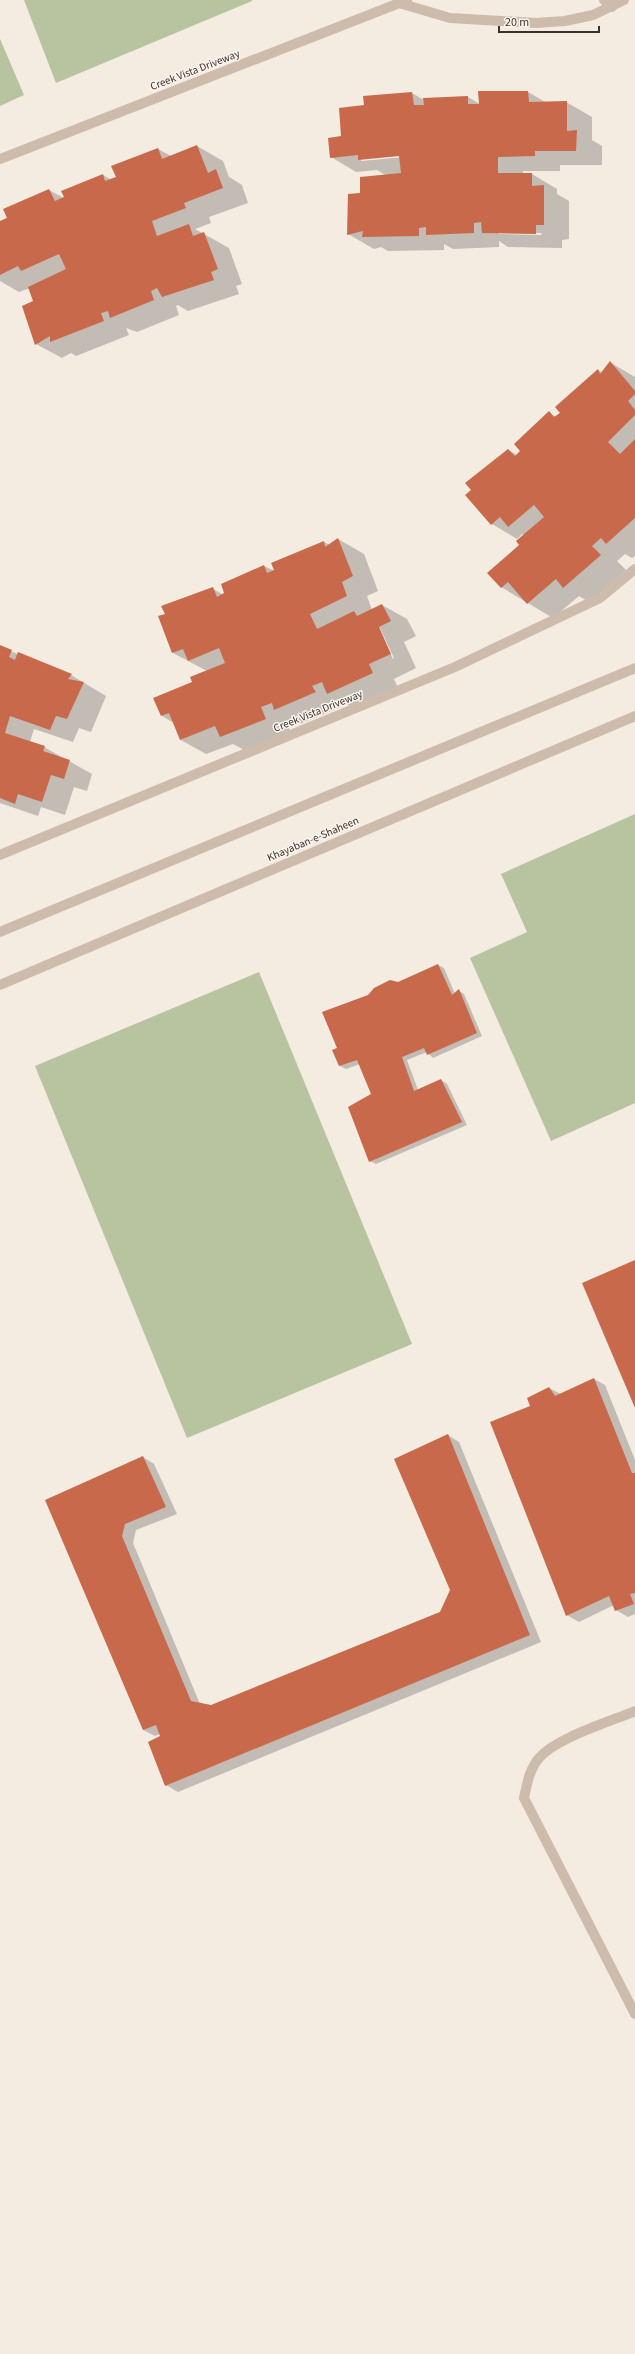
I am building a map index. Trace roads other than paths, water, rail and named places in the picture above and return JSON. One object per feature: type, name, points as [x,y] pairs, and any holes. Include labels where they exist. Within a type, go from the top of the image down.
[{"type":"street","name":"Creek Vista Driveway","points":[[0,159],[403,2],[450,18],[536,23],[565,22],[593,15],[608,3],[624,0]]},
{"type":"street","name":"Creek Vista Driveway","points":[[0,855],[455,667],[600,598],[635,569]]},
{"type":"street","points":[[0,932],[635,668]]},
{"type":"street","name":"Khayaban-e-Shaheen","points":[[0,985],[635,716]]},
{"type":"street","points":[[635,1711],[554,1745],[539,1758],[528,1776],[524,1798],[635,2014]]}]
